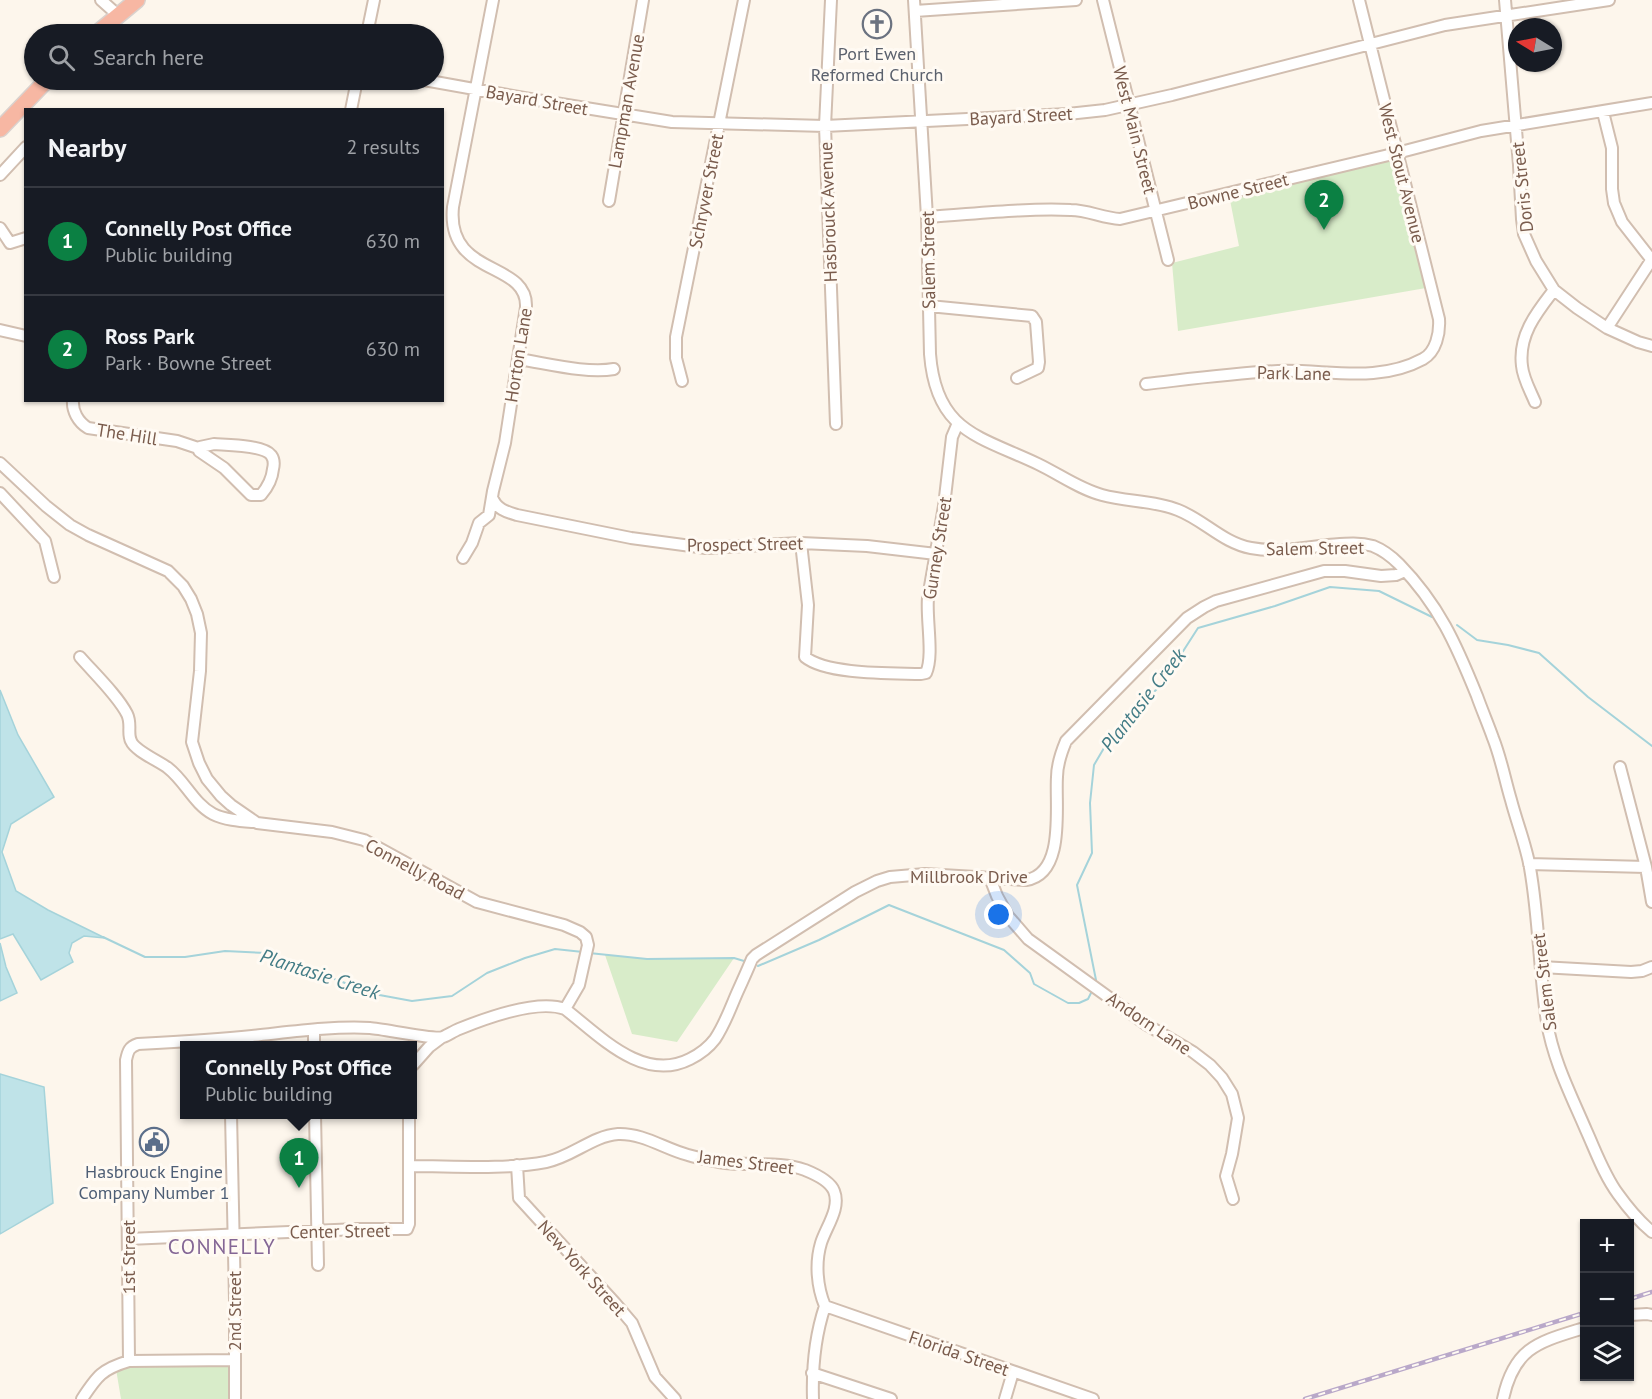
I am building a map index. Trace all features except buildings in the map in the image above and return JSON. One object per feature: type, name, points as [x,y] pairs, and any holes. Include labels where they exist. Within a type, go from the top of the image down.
[{"type":"highway","points":[[109,24],[137,0]]},
{"type":"highway","points":[[28,106],[40,90]]},
{"type":"highway","points":[[0,129],[24,109]]},
{"type":"street","points":[[101,0],[119,16]]},
{"type":"street","points":[[369,24],[374,0]]},
{"type":"street","name":"Horton Lane","points":[[463,558],[472,543],[479,523],[489,515],[505,443],[526,307],[525,293],[516,283],[464,250],[452,227],[453,207],[493,0]]},
{"type":"street","name":"Lampman Avenue","points":[[609,201],[643,0]]},
{"type":"street","name":"Schryver Street","points":[[682,381],[676,358],[676,337],[744,0]]},
{"type":"street","name":"Hasbrouck Avenue","points":[[831,0],[825,126],[836,424]]},
{"type":"street","points":[[914,6],[1076,0]]},
{"type":"street","name":"West Main Street","points":[[1103,0],[1168,260]]},
{"type":"street","name":"West Stout Avenue","points":[[1359,0],[1439,319],[1440,328],[1434,345]]},
{"type":"street","name":"Doris Street","points":[[1505,0],[1524,234],[1536,261],[1554,290],[1607,328],[1652,346]]},
{"type":"street","name":"Bayard Street","points":[[444,83],[672,122],[825,126],[1068,114],[1105,110],[1172,95],[1445,25],[1609,0]]},
{"type":"street","name":"Salem Street","points":[[914,6],[927,217],[931,371],[934,385],[943,404],[958,423],[975,436],[1040,465],[1088,490],[1109,497],[1175,509],[1189,514],[1220,536],[1239,545],[1264,550],[1359,543],[1372,546],[1389,555],[1426,595],[1446,625],[1494,741],[1529,864],[1547,1023],[1554,1053],[1598,1156],[1616,1191],[1633,1214],[1652,1232]]},
{"type":"street","points":[[351,108],[355,90]]},
{"type":"street","name":"Bowne Street","points":[[927,217],[1073,210],[1108,219],[1120,219],[1481,131],[1652,103]]},
{"type":"street","points":[[1603,112],[1612,148],[1614,203],[1622,222],[1652,259],[1607,328]]},
{"type":"street","points":[[0,175],[24,149]]},
{"type":"street","points":[[0,228],[10,243],[24,239]]},
{"type":"street","points":[[1535,402],[1522,367],[1523,343],[1532,319],[1554,290]]},
{"type":"street","points":[[929,306],[1032,316],[1036,322],[1038,368],[1017,378]]},
{"type":"street","points":[[0,330],[24,336]]},
{"type":"street","name":"Park Lane","points":[[1146,384],[1239,373],[1293,371],[1342,375],[1377,373],[1424,359],[1434,345]]},
{"type":"street","points":[[518,359],[590,370],[614,369]]},
{"type":"street","name":"The Hill","points":[[73,402],[73,409],[82,424],[88,428],[177,441],[198,448],[214,444],[265,450],[271,455],[274,464],[268,487],[261,495],[251,495],[224,468],[198,448]]},
{"type":"street","name":"Gurney Street","points":[[801,543],[808,605],[804,654],[808,659],[818,664],[847,670],[926,673],[929,660],[928,598],[944,506],[952,437],[958,423]]},
{"type":"street","name":"Connelly Road","points":[[0,463],[70,525],[168,571],[183,586],[197,614],[201,633],[200,670],[192,742],[207,779],[231,805],[257,823],[332,832],[363,840],[477,902],[564,925],[580,932],[586,937],[588,945],[579,985],[566,1010]]},
{"type":"street","points":[[0,493],[45,541],[54,577]]},
{"type":"street","name":"Prospect Street","points":[[492,497],[502,510],[510,513],[631,538],[706,548],[801,543],[867,546],[936,554]]},
{"type":"street","name":"Millbrook Drive","points":[[566,1010],[626,1056],[645,1063],[679,1064],[702,1052],[714,1040],[726,1021],[736,994],[756,955],[855,892],[890,877],[925,874],[990,879],[1033,879],[1049,861],[1056,837],[1058,767],[1066,741],[1187,618],[1216,601],[1324,570],[1381,576],[1396,576],[1405,571]]},
{"type":"street","points":[[80,657],[128,715],[131,725],[131,741],[135,747],[180,778],[204,808],[214,815],[257,823]]},
{"type":"street","points":[[1620,767],[1646,867],[1652,902]]},
{"type":"street","points":[[1529,864],[1646,867]]},
{"type":"street","name":"Andorn Lane","points":[[990,879],[1008,916],[1028,939],[1147,1025],[1193,1052],[1222,1078],[1232,1094],[1238,1118],[1226,1176],[1233,1199]]},
{"type":"street","points":[[1541,968],[1631,972],[1650,968]]},
{"type":"street","points":[[417,1060],[441,1038],[486,1018],[537,1007],[560,1007],[566,1010]]},
{"type":"street","points":[[237,1041],[351,1027],[441,1038]]},
{"type":"street","points":[[314,1030],[314,1041]]},
{"type":"street","name":"1st Street","points":[[129,1361],[126,1060],[131,1046],[180,1043]]},
{"type":"street","name":"2nd Street","points":[[231,1119],[235,1399]]},
{"type":"street","points":[[315,1119],[318,1264]]},
{"type":"street","points":[[409,1119],[410,1166]]},
{"type":"street","name":"James Street","points":[[410,1166],[517,1165],[547,1162],[565,1157],[597,1139],[617,1134],[637,1137],[687,1155],[719,1162],[786,1165],[807,1171],[830,1185],[836,1202],[818,1259],[818,1279],[825,1306],[812,1373],[813,1399]]},
{"type":"street","name":"New York Street","points":[[517,1165],[519,1198],[632,1323],[655,1377],[675,1399]]},
{"type":"street","name":"Center Street","points":[[128,1239],[408,1228],[410,1166]]},
{"type":"street","name":"Florida Street","points":[[825,1306],[1093,1399]]},
{"type":"street","points":[[1634,1315],[1652,1315]]},
{"type":"street","points":[[1503,1399],[1512,1370],[1531,1348],[1580,1329]]},
{"type":"street","points":[[82,1399],[103,1371],[116,1364],[129,1361],[235,1360]]},
{"type":"street","points":[[1005,1399],[1013,1372]]},
{"type":"street","points":[[812,1373],[891,1399]]},
{"type":"green space","points":[[1385,160],[1395,164],[1426,288],[1178,331],[1172,263],[1239,246],[1230,200]]},
{"type":"green space","points":[[605,955],[647,959],[734,958],[677,1042],[632,1034]]},
{"type":"green space","points":[[131,1363],[228,1364],[228,1399],[121,1399],[116,1369]]},
{"type":"water","points":[[0,690],[18,735],[54,797],[11,824],[2,852],[16,891],[48,910],[105,938],[84,936],[72,943],[69,953],[73,962],[41,980],[13,934],[0,939]]},
{"type":"water","points":[[0,943],[6,967],[17,993],[0,1001]]},
{"type":"water","points":[[0,1074],[44,1087],[53,1203],[0,1234]]},
{"type":"waterway","name":"Plantasie Creek","points":[[1096,980],[1077,885],[1092,853],[1090,803],[1094,765],[1114,731],[1162,684],[1198,628],[1275,606],[1330,587],[1379,591],[1432,617]]},
{"type":"waterway","name":"Plantasie Creek","points":[[1457,625],[1477,640],[1539,653],[1588,697],[1652,746]]},
{"type":"waterway","name":"Plantasie Creek","points":[[758,966],[819,940],[889,905],[1004,950],[1030,973],[1034,984],[1068,1003],[1079,1003],[1088,999],[1092,991]]},
{"type":"waterway","name":"Plantasie Creek","points":[[103,937],[145,957],[185,957],[225,951],[266,953],[374,994],[412,1001],[452,996],[487,973],[555,949],[583,952]]},
{"type":"waterway","name":"Plantasie Creek","points":[[589,953],[647,959],[734,958],[744,961]]},
{"type":"railway","points":[[1634,1298],[1652,1292]]},
{"type":"railway","points":[[1305,1399],[1580,1314]]},
{"type":"place","name":"Port Ewen Reformed Church","points":[[877,24]]},
{"type":"place","name":"Ross Park","points":[[1324,230]]},
{"type":"place","name":"Hasbrouck Engine Company Number 1","points":[[154,1142]]},
{"type":"place","name":"Connelly Post Office","points":[[299,1188]]},
{"type":"district","name":"CONNELLY","points":[[222,1246]]}]
